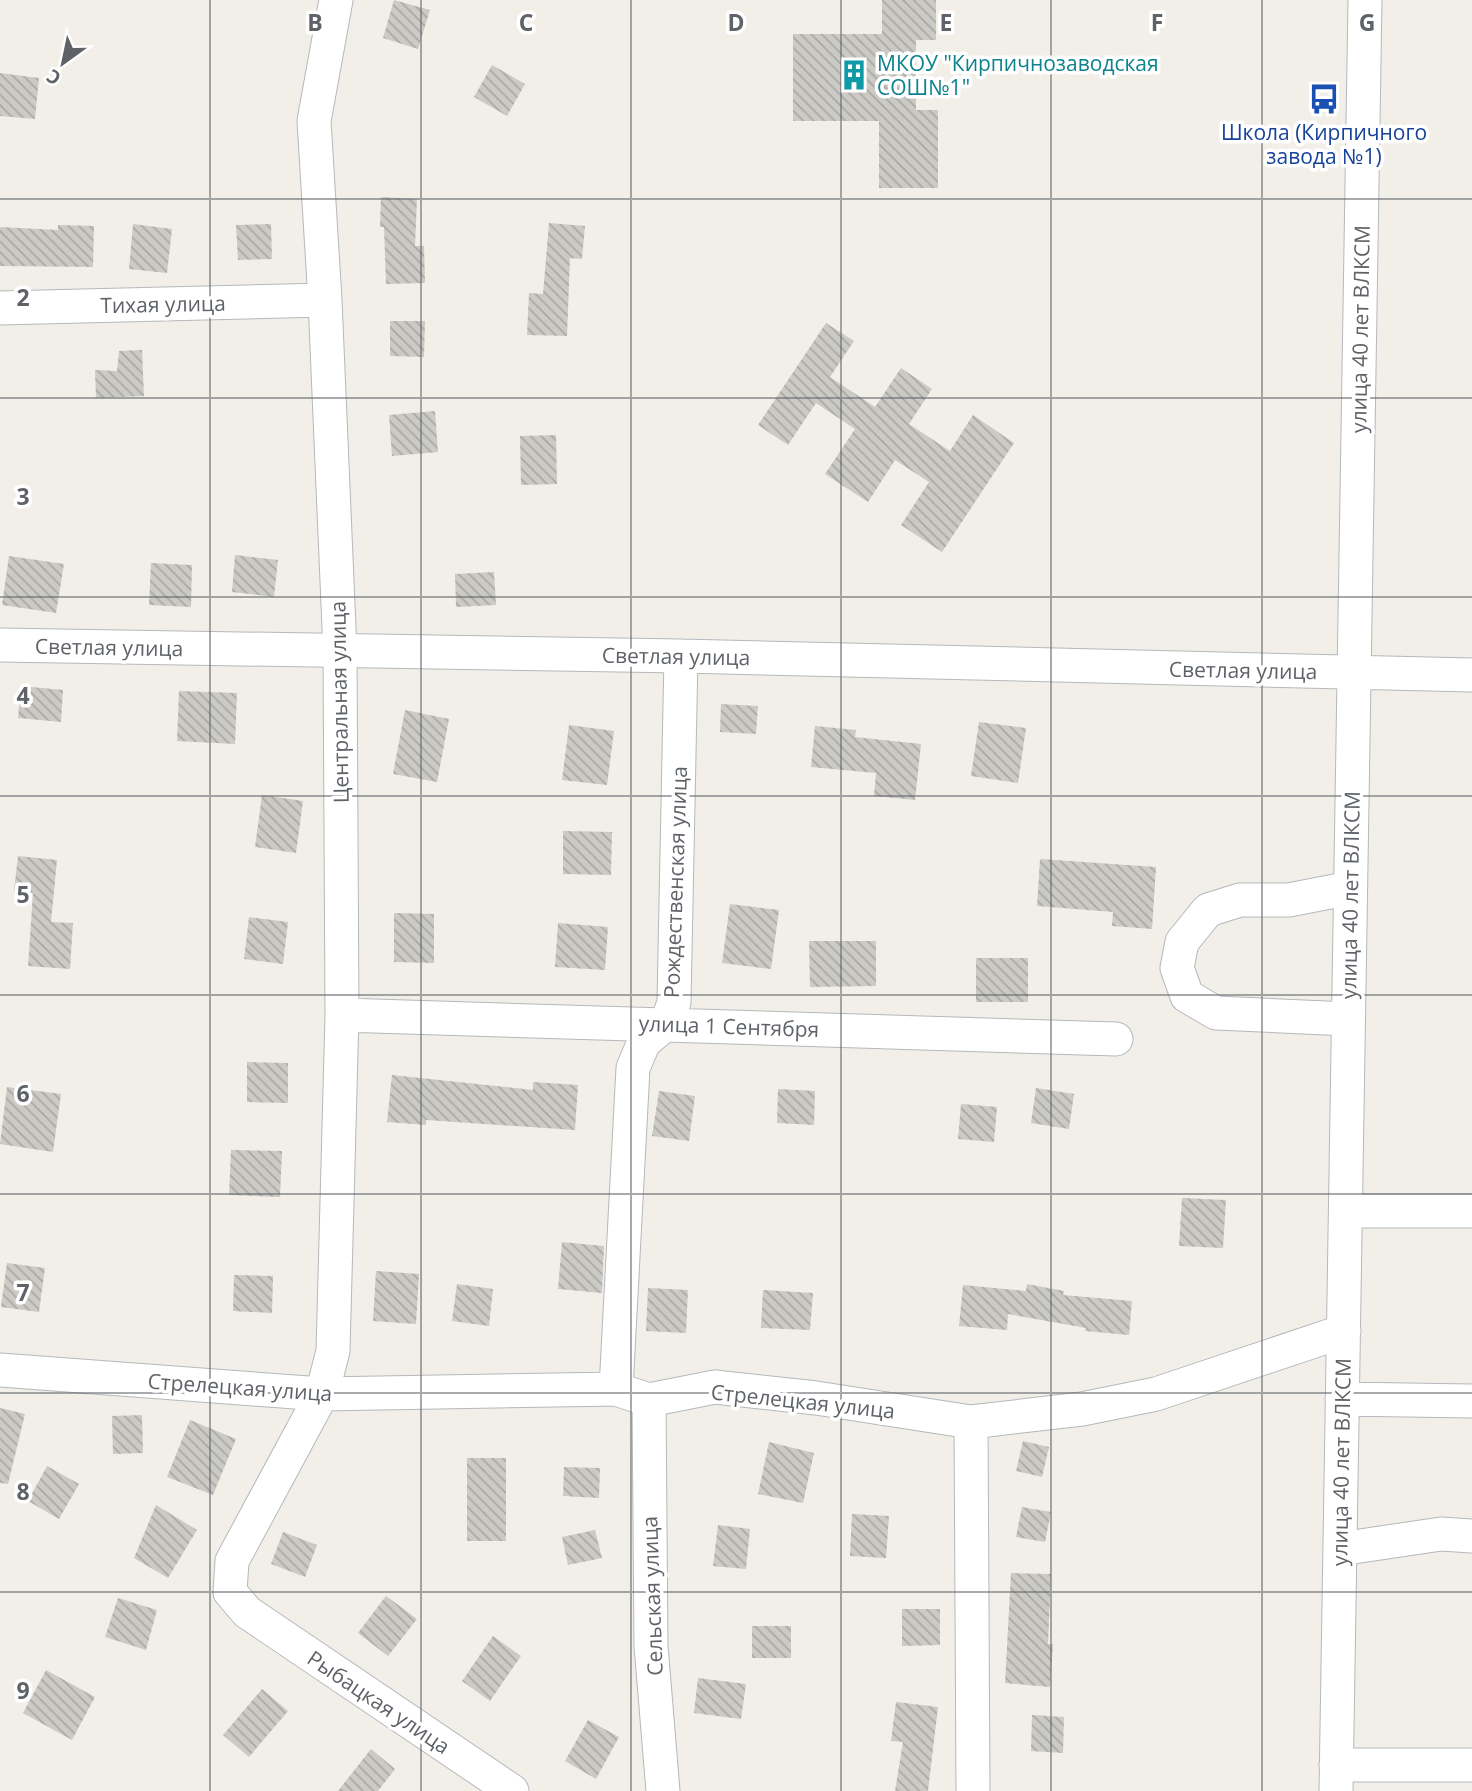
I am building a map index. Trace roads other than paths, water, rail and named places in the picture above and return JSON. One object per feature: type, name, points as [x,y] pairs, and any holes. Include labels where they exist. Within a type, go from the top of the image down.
[{"type":"street","name":"улица 40 лет ВЛКСМ","points":[[1336,1778],[1365,0]]},
{"type":"street","name":"Центральная улица","points":[[247,1612],[230,1592],[232,1562],[322,1394],[333,1350],[342,1015],[340,651],[325,300],[314,121],[335,5]]},
{"type":"street","name":"Тихая улица","points":[[0,308],[325,300]]},
{"type":"street","name":"Светлая улица","points":[[0,645],[681,656],[1472,675]]},
{"type":"street","name":"Рождественская улица","points":[[616,1389],[634,1068],[644,1042],[667,1023],[674,1002],[681,656]]},
{"type":"street","points":[[1348,1019],[1216,1013],[1187,996],[1177,968],[1182,942],[1208,910],[1240,900],[1289,900],[1350,888]]},
{"type":"street","name":"улица 1 Сентября","points":[[342,1015],[1116,1039]]},
{"type":"street","points":[[1346,1211],[1472,1210]]},
{"type":"street","name":"Стрелецкая улица","points":[[0,1370],[322,1394],[616,1389],[649,1400],[715,1387],[816,1398],[971,1422],[1082,1409],[1156,1394],[1344,1331]]},
{"type":"street","points":[[1342,1399],[1472,1401]]},
{"type":"street","name":"Сельская улица","points":[[649,1400],[651,1646],[663,1791]]},
{"type":"street","points":[[971,1422],[973,1791]]},
{"type":"street","points":[[1340,1549],[1441,1534],[1472,1536]]},
{"type":"street","name":"Рыбацкая улица","points":[[247,1612],[512,1791]]},
{"type":"street","points":[[1336,1778],[1472,1765]]},
{"type":"place","name":"МКОУ \"Кирпичнозаводская СОШ№1\"","points":[[854,75]]},
{"type":"place","name":"Школа (Кирпичного завода №1)","points":[[1324,99]]}]
